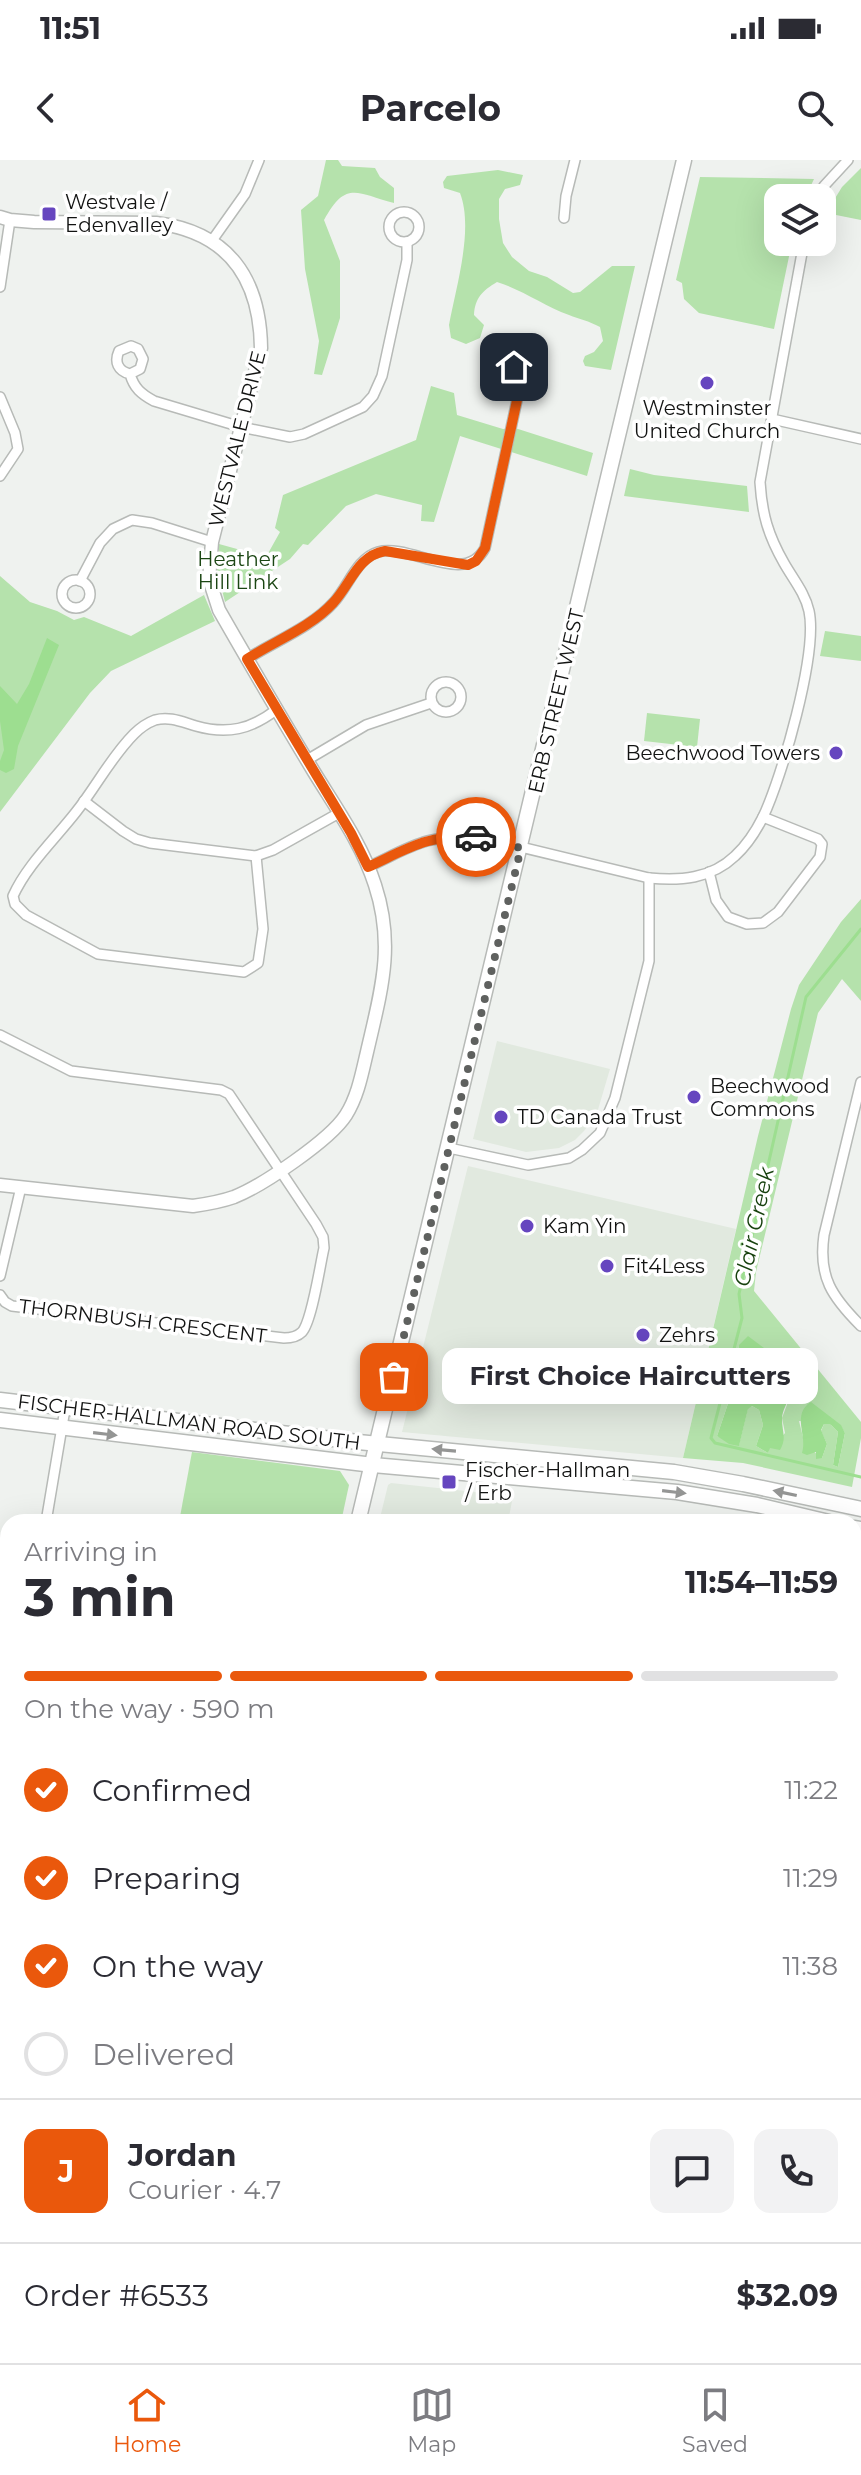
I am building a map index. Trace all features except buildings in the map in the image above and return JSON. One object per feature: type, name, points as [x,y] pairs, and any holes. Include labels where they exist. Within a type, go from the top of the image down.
[{"type":"main road","name":"ERB STREET WEST","points":[[360,1514],[684,160]]},
{"type":"main road","name":"FISCHER-HALLMAN ROAD SOUTH","points":[[0,1400],[378,1445],[674,1472],[861,1509]]},
{"type":"main road","name":"FISCHER-HALLMAN ROAD SOUTH","points":[[0,1420],[373,1465],[677,1492],[795,1514]]},
{"type":"street","points":[[211,242],[245,194],[259,160]]},
{"type":"street","points":[[564,218],[575,160]]},
{"type":"street","points":[[826,184],[848,160]]},
{"type":"street","points":[[0,287],[5,219]]},
{"type":"street","name":"WESTVALE DRIVE","points":[[0,1185],[193,1206],[236,1196],[330,1134],[345,1116],[357,1091],[386,962],[383,915],[368,867],[219,610],[209,579],[212,542],[261,348],[261,321],[250,284],[237,266],[211,242],[175,225],[5,219]]},
{"type":"street","points":[[130,374],[142,394],[154,401],[241,427],[290,437],[304,434],[363,407],[373,396],[382,376],[407,260],[407,242]]},
{"type":"street","points":[[368,867],[410,845],[430,839],[479,837],[649,878],[674,880],[696,878],[734,858],[754,833],[777,782],[810,652],[812,629],[801,589],[785,564],[763,517],[760,482],[801,256]]},
{"type":"street","points":[[247,659],[319,616],[333,604],[363,561],[374,553],[385,551],[455,564],[468,565],[476,561],[485,548],[519,391]]},
{"type":"street","points":[[0,397],[18,449],[0,476]]},
{"type":"street","points":[[772,419],[861,439]]},
{"type":"street","points":[[80,581],[100,543],[113,529],[132,520],[152,523],[212,542]]},
{"type":"street","points":[[307,760],[366,725],[431,703]]},
{"type":"street","points":[[256,856],[263,929],[261,954],[258,963],[244,972],[98,954],[26,915],[15,904],[13,896],[21,881],[134,734],[155,720],[167,718],[213,730],[230,731],[257,724],[276,710]]},
{"type":"street","points":[[84,801],[136,839],[256,856],[273,850],[339,813]]},
{"type":"street","points":[[709,872],[716,900],[728,917],[747,924],[763,923],[778,912],[820,857],[822,844],[818,839],[763,817]]},
{"type":"street","points":[[449,1148],[528,1165],[569,1158],[600,1133],[615,1098],[649,961],[649,878]]},
{"type":"street","points":[[0,1035],[71,1071],[221,1090],[234,1100],[279,1170]]},
{"type":"street","points":[[861,1082],[821,1254],[823,1272],[833,1294],[861,1326]]},
{"type":"street","name":"THORNBUSH CRESCENT","points":[[0,1295],[12,1306],[294,1337],[302,1333],[308,1319],[324,1248],[323,1237],[316,1224],[279,1170]]},
{"type":"street","name":"THORNBUSH CRESCENT","points":[[0,1276],[21,1187]]},
{"type":"street","points":[[47,1514],[65,1409]]},
{"type":"shaded area","points":[[47,638],[59,645],[18,746],[14,769],[6,773],[0,770],[4,750],[0,686],[17,704],[29,684]]},
{"type":"shaded area","points":[[497,1041],[610,1069],[597,1113],[575,1140],[559,1148],[526,1152],[473,1139]]},
{"type":"shaded area","points":[[468,1166],[736,1229],[683,1458],[402,1432]]},
{"type":"shaded area","points":[[748,1336],[764,1348],[764,1354],[781,1366],[792,1381],[791,1394],[782,1416],[782,1446],[780,1450],[770,1448],[768,1453],[756,1446],[763,1425],[759,1410],[752,1406],[748,1409],[739,1446],[717,1436],[737,1377],[739,1345]]},
{"type":"shaded area","points":[[811,1402],[841,1425],[845,1433],[838,1467],[833,1465],[838,1432],[830,1424],[824,1424],[821,1430],[827,1444],[822,1458],[816,1459],[816,1452],[802,1453],[802,1413]]},
{"type":"shaded area","points":[[388,1485],[513,1496],[510,1514],[381,1514]]},
{"type":"green space","points":[[326,160],[338,160],[342,166],[375,168],[380,177],[394,188],[394,203],[361,193],[346,194],[324,220],[340,261],[340,318],[322,375],[314,374],[319,341],[305,269],[301,210],[318,196]]},
{"type":"green space","points":[[861,168],[861,220],[836,215],[836,197]]},
{"type":"green space","points":[[498,170],[523,175],[520,185],[505,189],[499,199],[499,219],[503,243],[512,257],[529,271],[547,277],[573,293],[580,292],[612,266],[635,266],[611,370],[585,366],[583,361],[603,341],[600,327],[497,282],[483,292],[476,304],[474,315],[484,325],[480,338],[466,344],[451,338],[449,325],[465,241],[465,223],[460,193],[444,188],[443,182],[447,176]]},
{"type":"green space","points":[[700,177],[814,179],[812,184],[764,184],[764,256],[789,256],[774,329],[699,313],[684,299],[682,283],[676,280]]},
{"type":"green space","name":"Heather Hill Link","points":[[431,386],[454,393],[457,415],[503,429],[515,428],[593,453],[587,476],[460,436],[434,522],[421,521],[422,505],[376,494],[346,506],[308,545],[303,544],[290,559],[225,602],[217,570],[219,544],[266,557],[280,532],[275,528],[283,495],[416,440]]},
{"type":"green space","points":[[630,469],[654,475],[747,486],[749,512],[624,496]]},
{"type":"green space","points":[[0,576],[30,602],[74,620],[84,617],[131,636],[204,595],[215,621],[111,671],[90,693],[0,812]]},
{"type":"green space","points":[[825,631],[861,636],[861,661],[820,656]]},
{"type":"green space","points":[[647,713],[700,719],[697,747],[644,741]]},
{"type":"green space","points":[[861,899],[861,1001],[842,979],[818,1013],[754,1291],[861,1422],[852,1487],[743,1463],[683,1458],[791,1009],[799,985],[841,922]],"holes":[[[739,1345],[773,1360],[788,1380],[792,1391],[782,1418],[785,1433],[769,1448],[768,1453],[756,1446],[763,1425],[759,1410],[752,1406],[748,1408],[739,1445],[717,1436],[737,1377]],[[799,1421],[830,1424],[824,1424],[821,1431],[827,1444],[822,1458],[805,1445]],[[830,1424],[840,1425],[845,1433],[838,1467],[833,1465],[838,1432]]]},
{"type":"green space","points":[[192,1452],[340,1471],[349,1485],[343,1514],[180,1514]]},
{"type":"waterway","name":"Clair Creek","points":[[861,929],[806,997],[739,1294],[742,1318],[711,1438],[715,1443],[861,1477]]},
{"type":"way so far","points":[[394,1377],[521,848],[476,837]]},
{"type":"place","name":"Westvale / Edenvalley","points":[[49,214]]},
{"type":"place","name":"Westminster United Church","points":[[707,383]]},
{"type":"place","name":"Beechwood Towers","points":[[836,753]]},
{"type":"place","name":"Beechwood Commons","points":[[694,1097]]},
{"type":"place","name":"TD Canada Trust","points":[[501,1117]]},
{"type":"place","name":"Kam Yin","points":[[527,1226]]},
{"type":"place","name":"Fit4Less","points":[[607,1266]]},
{"type":"place","name":"Zehrs","points":[[643,1335]]},
{"type":"place","name":"First Choice Haircutters","points":[[394,1377]]},
{"type":"place","name":"Fischer-Hallman / Erb","points":[[449,1482]]},
{"type":"route","points":[[476,837],[430,839],[410,845],[368,867],[351,833],[247,659],[319,616],[333,604],[363,561],[374,553],[385,551],[468,565],[481,556],[519,391],[509,381],[514,367]]}]
